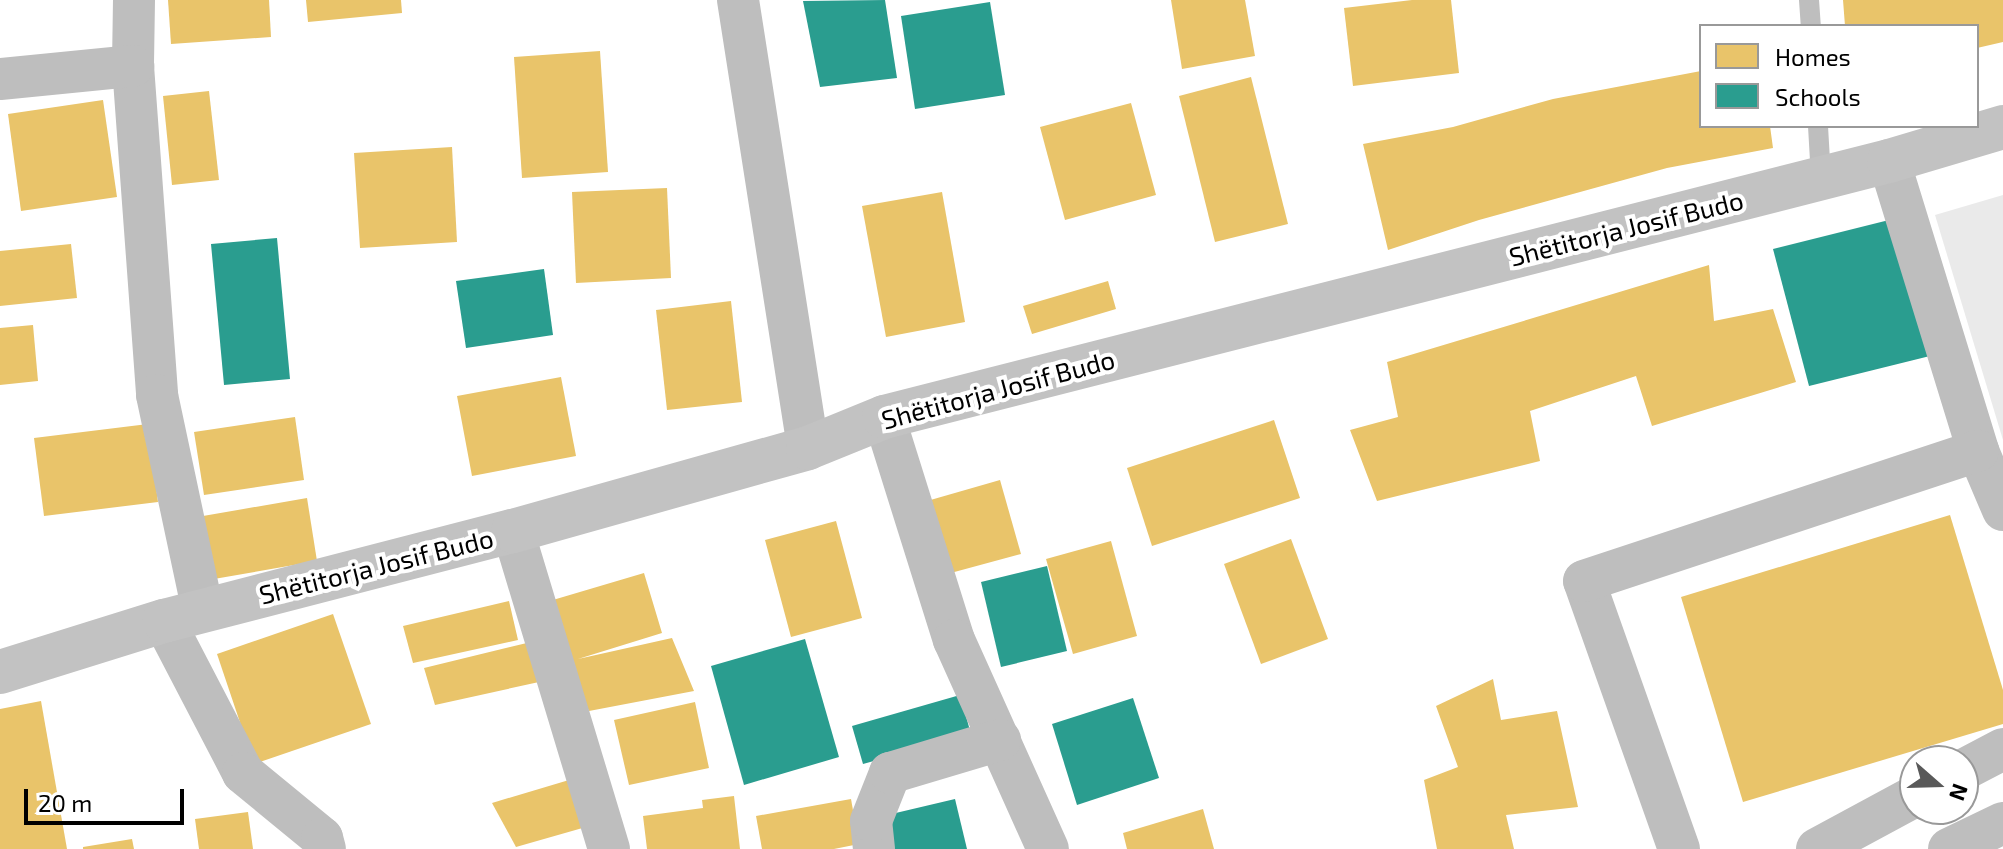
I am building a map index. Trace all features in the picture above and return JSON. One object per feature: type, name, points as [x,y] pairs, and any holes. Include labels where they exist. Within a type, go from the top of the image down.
[{"type":"main road","name":"Shëtitorja Josif Budo","points":[[0,672],[184,616],[513,531],[808,448],[884,417],[1889,161],[2003,127]]},
{"type":"street","points":[[134,0],[133,66],[157,395],[184,616],[243,773],[322,838],[325,849]]},
{"type":"street","points":[[738,0],[808,448]]},
{"type":"street","points":[[0,79],[133,66]]},
{"type":"street","points":[[1889,161],[1978,451],[2003,510]]},
{"type":"street","points":[[884,417],[954,640],[1048,849]]},
{"type":"street","points":[[1679,849],[1584,581],[1978,451]]},
{"type":"street","points":[[513,531],[609,849]]},
{"type":"street","points":[[874,849],[871,821],[890,773],[1000,740]]},
{"type":"street","points":[[1979,762],[2003,749]]},
{"type":"street","points":[[1817,849],[1899,805]]},
{"type":"street","points":[[1949,849],[2003,823]]},
{"type":"lane","points":[[1809,0],[1811,24]]},
{"type":"lane","points":[[1818,128],[1821,178]]},
{"type":"shaded area","points":[[2003,195],[2003,440],[1935,215]]},
{"type":"building: Homes","points":[[168,0],[269,0],[271,37],[171,44]]},
{"type":"building: Homes","points":[[306,0],[401,0],[402,13],[308,22]]},
{"type":"building: Homes","points":[[1171,0],[1245,0],[1255,56],[1182,69]]},
{"type":"building: Homes","points":[[1412,0],[1451,0],[1459,73],[1353,86],[1344,8]]},
{"type":"building: Homes","points":[[1843,0],[2003,0],[2003,42],[1979,48],[1979,24],[1845,24]]},
{"type":"building: Homes","points":[[600,51],[608,172],[522,178],[514,57]]},
{"type":"building: Homes","points":[[1699,71],[1699,128],[1770,128],[1773,148],[1667,168],[1479,220],[1388,250],[1363,144],[1453,127],[1553,99]]},
{"type":"building: Homes","points":[[1251,77],[1288,224],[1215,242],[1179,96]]},
{"type":"building: Homes","points":[[209,91],[219,180],[172,185],[163,96]]},
{"type":"building: Homes","points":[[103,100],[117,197],[21,211],[8,114]]},
{"type":"building: Homes","points":[[1131,103],[1156,195],[1065,220],[1040,127]]},
{"type":"building: Homes","points":[[452,147],[457,242],[360,248],[354,153]]},
{"type":"building: Homes","points":[[667,188],[671,278],[576,283],[572,192]]},
{"type":"building: Homes","points":[[942,192],[965,322],[886,337],[862,206]]},
{"type":"building: Homes","points":[[71,244],[77,298],[0,306],[0,251]]},
{"type":"building: Homes","points":[[1709,265],[1714,321],[1773,309],[1796,382],[1652,426],[1636,376],[1530,411],[1540,461],[1377,501],[1350,430],[1398,417],[1387,362]]},
{"type":"building: Homes","points":[[1108,281],[1116,309],[1032,334],[1023,306]]},
{"type":"building: Homes","points":[[731,301],[742,402],[667,410],[656,310]]},
{"type":"building: Homes","points":[[33,325],[38,381],[0,385],[0,328]]},
{"type":"building: Homes","points":[[561,377],[576,456],[472,476],[457,396]]},
{"type":"building: Homes","points":[[295,417],[304,480],[204,495],[194,432]]},
{"type":"building: Homes","points":[[1274,420],[1300,498],[1152,546],[1127,468]]},
{"type":"building: Homes","points":[[148,424],[158,502],[44,516],[34,438]]},
{"type":"building: Homes","points":[[1000,480],[1021,554],[947,574],[927,501]]},
{"type":"building: Homes","points":[[307,498],[317,561],[214,579],[203,516]]},
{"type":"building: Homes","points":[[1950,515],[2003,690],[2003,724],[1933,745],[1899,745],[1899,755],[1743,802],[1681,597]]},
{"type":"building: Homes","points":[[836,521],[862,618],[791,637],[765,540]]},
{"type":"building: Homes","points":[[1291,539],[1328,639],[1261,664],[1224,564]]},
{"type":"building: Homes","points":[[1111,541],[1137,636],[1073,654],[1046,559]]},
{"type":"building: Homes","points":[[644,573],[662,633],[578,659],[672,638],[694,691],[589,711],[536,605]]},
{"type":"building: Homes","points":[[509,601],[518,640],[413,663],[403,626]]},
{"type":"building: Homes","points":[[333,614],[371,724],[254,764],[217,654]]},
{"type":"building: Homes","points":[[531,642],[539,682],[435,705],[424,668]]},
{"type":"building: Homes","points":[[1493,679],[1501,720],[1557,711],[1578,807],[1506,815],[1514,849],[1437,849],[1424,780],[1458,767],[1436,706]]},
{"type":"building: Homes","points":[[41,701],[67,849],[0,849],[0,709]]},
{"type":"building: Homes","points":[[695,702],[709,768],[629,785],[614,720]]},
{"type":"building: Homes","points":[[569,780],[586,827],[516,847],[492,803]]},
{"type":"building: Homes","points":[[734,796],[740,849],[647,849],[643,816],[703,808],[702,800]]},
{"type":"building: Homes","points":[[851,799],[859,844],[834,849],[762,849],[756,816]]},
{"type":"building: Homes","points":[[1203,809],[1214,849],[1127,849],[1123,833]]},
{"type":"building: Homes","points":[[248,812],[253,849],[199,849],[195,819]]},
{"type":"building: Homes","points":[[132,839],[134,849],[83,849],[83,847]]},
{"type":"building: Schools","points":[[885,0],[897,78],[820,87],[803,1]]},
{"type":"building: Schools","points":[[990,2],[1005,95],[915,109],[901,16]]},
{"type":"building: Schools","points":[[1901,217],[1938,354],[1809,386],[1773,249]]},
{"type":"building: Schools","points":[[277,238],[290,379],[224,385],[211,244]]},
{"type":"building: Schools","points":[[544,269],[553,335],[466,348],[456,281]]},
{"type":"building: Schools","points":[[1047,566],[1067,651],[1001,667],[981,582]]},
{"type":"building: Schools","points":[[805,639],[839,757],[744,785],[711,666]]},
{"type":"building: Schools","points":[[960,695],[971,734],[863,764],[852,726]]},
{"type":"building: Schools","points":[[1133,698],[1159,778],[1077,805],[1052,724]]},
{"type":"building: Schools","points":[[955,799],[967,849],[891,849],[883,816]]}]
